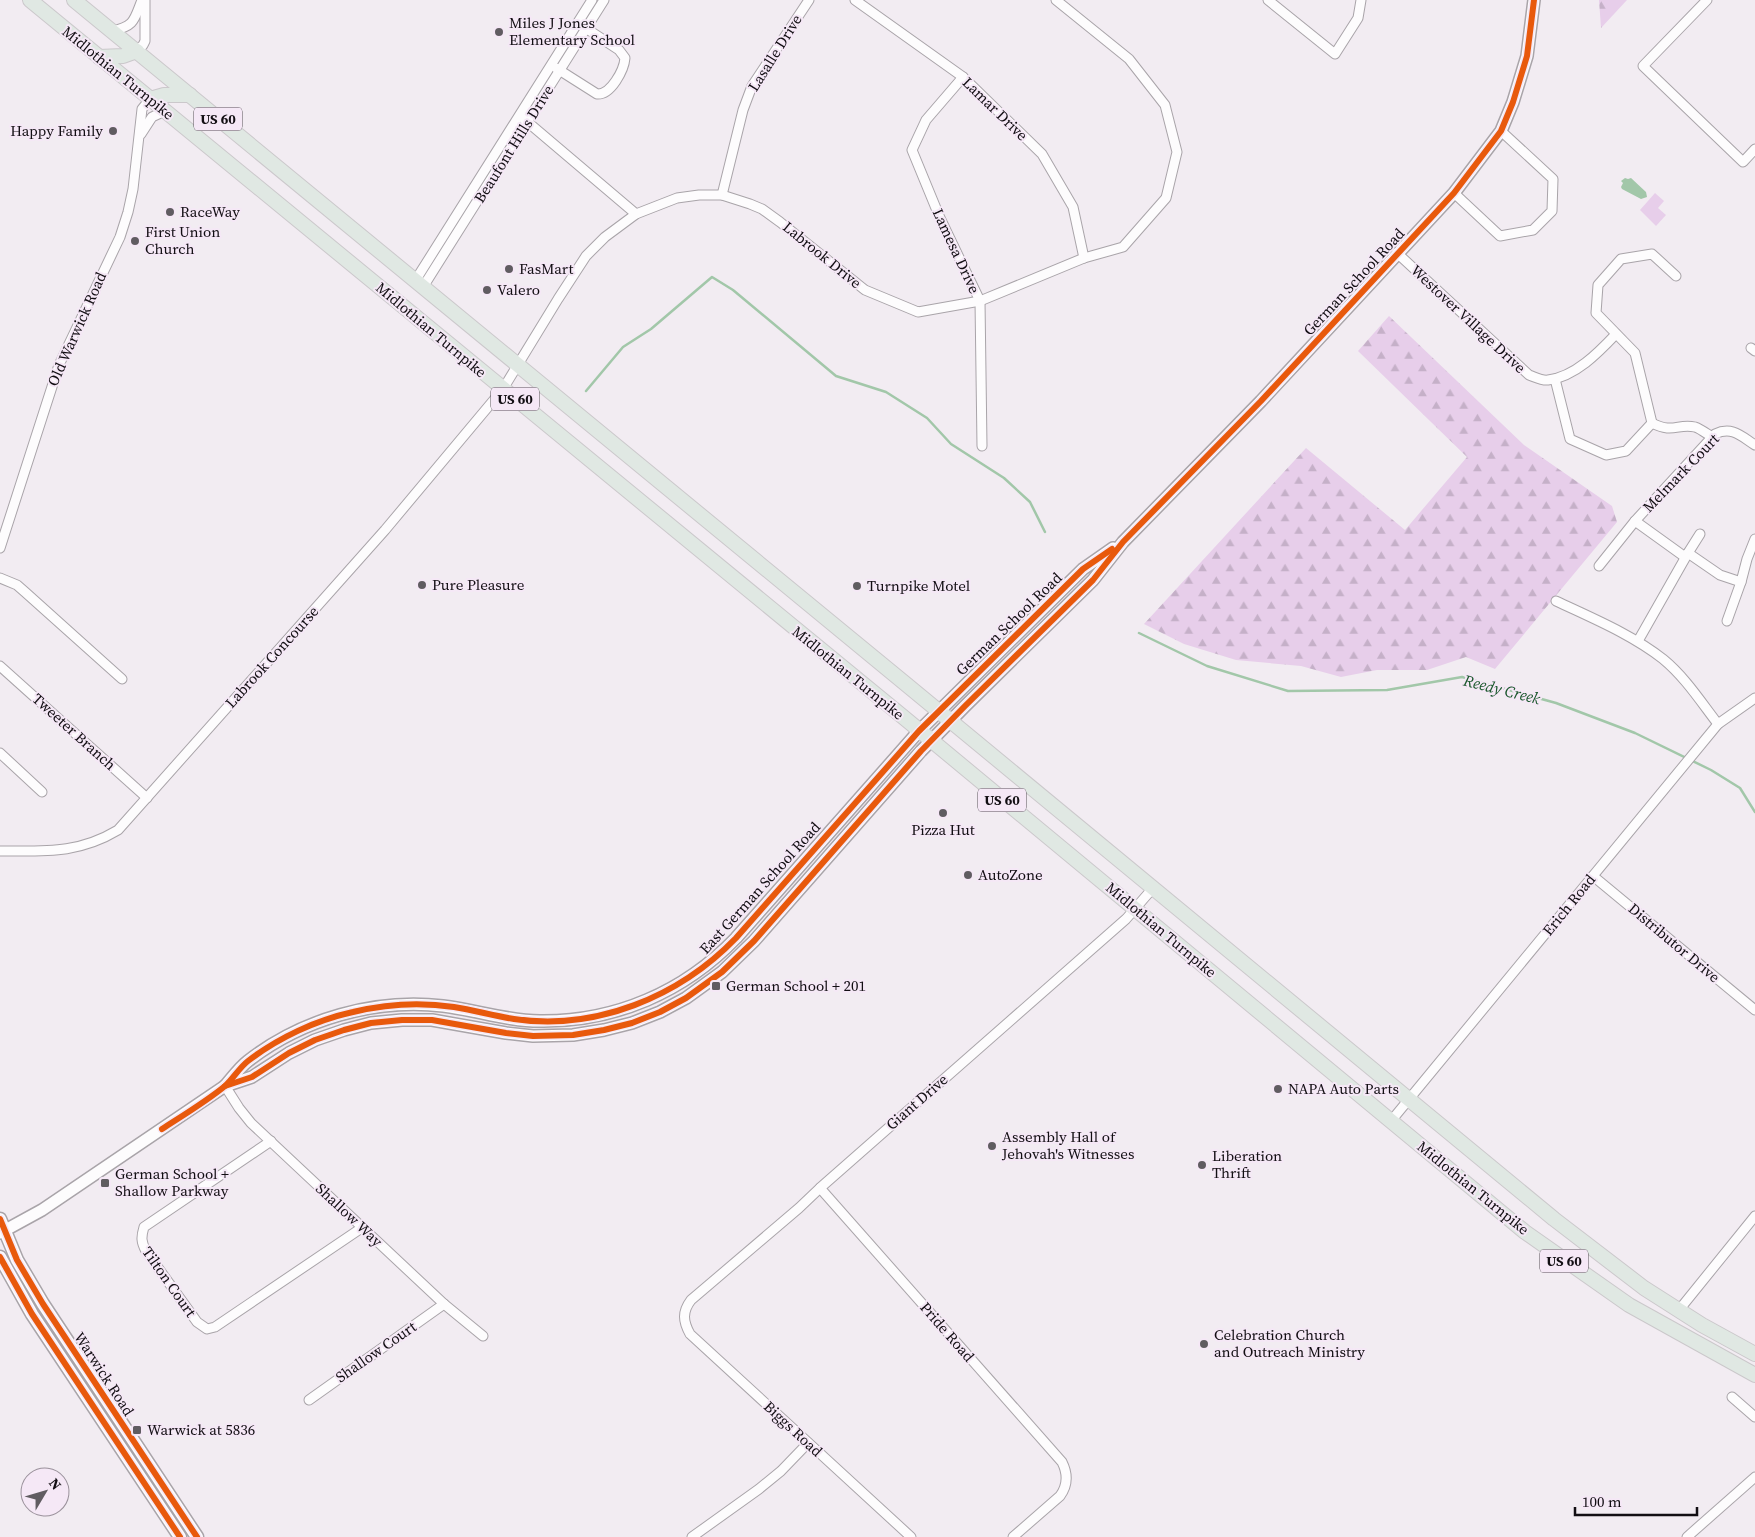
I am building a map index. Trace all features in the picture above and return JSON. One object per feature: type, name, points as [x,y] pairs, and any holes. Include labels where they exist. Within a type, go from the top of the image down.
[{"type":"main road","name":"Midlothian Turnpike","points":[[30,0],[1525,1232],[1629,1305],[1755,1375]]},
{"type":"main road","name":"Midlothian Turnpike","points":[[74,0],[1577,1238],[1644,1288],[1702,1325],[1755,1354]]},
{"type":"main road","points":[[99,56],[123,56],[137,51]]},
{"type":"main road","points":[[150,99],[164,95],[190,96]]},
{"type":"main road","name":"Warwick Road","points":[[1,1228],[17,1260],[44,1304],[197,1537]]},
{"type":"main road","name":"Warwick Road","points":[[0,1257],[32,1314],[180,1537]]},
{"type":"street","points":[[112,31],[132,24],[144,0]]},
{"type":"street","points":[[137,51],[145,41],[144,0]]},
{"type":"street","name":"Beaufont Hills Drive","points":[[419,284],[592,0]]},
{"type":"street","name":"Beaufont Hills Drive","points":[[419,284],[527,122],[604,0]]},
{"type":"street","name":"Lasalle Drive","points":[[722,195],[743,110],[750,92],[760,73],[809,0]]},
{"type":"street","name":"Lamar Drive","points":[[855,0],[962,77],[1042,154],[1073,207],[1084,258]]},
{"type":"street","name":"Labrook Drive","points":[[503,389],[580,265],[605,237],[636,214],[677,198],[698,195],[722,195],[762,209],[865,290],[918,312],[980,301],[1084,258],[1124,247],[1166,198],[1177,152],[1165,105],[1129,59],[1056,0]]},
{"type":"street","points":[[1268,0],[1335,54],[1358,18],[1361,0]]},
{"type":"street","name":"German School Road","points":[[931,741],[1093,580],[1123,542],[1261,401],[1454,193],[1501,131],[1513,102],[1527,56],[1534,0]]},
{"type":"street","points":[[1707,0],[1643,66],[1743,162],[1755,148]]},
{"type":"street","points":[[551,65],[597,94],[602,94],[610,89],[623,67],[625,58],[619,50],[578,23]]},
{"type":"street","name":"Lamesa Drive","points":[[962,77],[926,120],[912,150],[940,218],[980,301],[982,446]]},
{"type":"street","name":"Old Warwick Road","points":[[0,548],[59,365],[125,223],[133,189],[142,110],[150,99]]},
{"type":"street","name":"Old Warwick Road","points":[[139,139],[152,117],[165,111]]},
{"type":"street","points":[[520,116],[636,214]]},
{"type":"street","points":[[1454,193],[1500,236],[1533,230],[1552,211],[1553,179],[1501,131]]},
{"type":"street","name":"Westover Village Drive","points":[[1397,253],[1529,375],[1546,380],[1555,379]]},
{"type":"street","points":[[1652,423],[1636,353],[1596,313],[1598,285],[1621,259],[1652,254],[1676,276]]},
{"type":"street","points":[[1616,334],[1597,355],[1564,377],[1555,379],[1570,439],[1606,455],[1626,451],[1652,423]]},
{"type":"street","name":"Labrook Concourse","points":[[0,851],[61,850],[83,846],[118,830],[385,530],[503,389]]},
{"type":"street","points":[[1652,423],[1668,429],[1692,426],[1699,428],[1712,437]]},
{"type":"street","name":"Melmark Court","points":[[1599,566],[1656,497],[1712,437],[1722,431],[1732,431],[1755,445]]},
{"type":"street","name":"Melmark Court","points":[[1635,522],[1720,575],[1741,582]]},
{"type":"street","points":[[1638,641],[1686,555],[1700,534]]},
{"type":"street","points":[[1728,621],[1755,539]]},
{"type":"street","name":"German School Road","points":[[919,731],[1083,569],[1123,542]]},
{"type":"street","points":[[0,578],[17,585],[122,679]]},
{"type":"street","points":[[1556,601],[1638,641],[1665,661],[1686,683],[1718,724]]},
{"type":"street","name":"Tweeter Branch","points":[[0,666],[147,798]]},
{"type":"street","name":"Erich Road","points":[[1391,1121],[1698,747],[1718,724],[1755,698]]},
{"type":"street","name":"East German School Road","points":[[1,1228],[51,1204],[224,1086],[246,1062],[283,1039],[324,1020],[360,1010],[389,1006],[426,1005],[455,1008],[513,1019],[541,1021],[585,1018],[628,1008],[668,991],[692,976],[726,948],[919,731]]},
{"type":"street","name":"East German School Road","points":[[224,1086],[252,1076],[289,1053],[315,1040],[344,1030],[371,1024],[402,1020],[432,1020],[506,1033],[549,1036],[590,1033],[632,1023],[673,1005],[711,981],[739,957],[931,741]]},
{"type":"street","points":[[0,753],[42,792]]},
{"type":"street","name":"Distributor Drive","points":[[1593,876],[1755,1010]]},
{"type":"street","name":"Giant Drive","points":[[684,1316],[685,1308],[691,1300],[799,1208],[1126,919],[1152,888]]},
{"type":"street","points":[[756,916],[766,926]]},
{"type":"street","name":"Shallow Way","points":[[224,1086],[245,1115],[271,1141],[444,1304],[483,1336]]},
{"type":"street","name":"Tilton Court","points":[[271,1141],[144,1227],[141,1234],[146,1251],[197,1322],[207,1329],[215,1328],[363,1227]]},
{"type":"street","name":"Pride Road","points":[[820,1188],[1062,1462],[1067,1470],[1065,1489],[1060,1496],[1013,1537]]},
{"type":"street","points":[[1679,1310],[1755,1216]]},
{"type":"street","name":"Shallow Court","points":[[309,1400],[444,1304]]},
{"type":"street","name":"Biggs Road","points":[[684,1316],[684,1324],[690,1334],[911,1537]]},
{"type":"street","points":[[1732,1398],[1755,1417]]},
{"type":"street","points":[[692,1537],[759,1489],[781,1471],[808,1443]]},
{"type":"street","points":[[1687,1537],[1755,1477]]},
{"type":"green space","points":[[1599,0],[1627,0],[1601,28]]},
{"type":"green space","points":[[1655,193],[1664,201],[1658,208],[1666,215],[1656,226],[1640,210]]},
{"type":"green space","points":[[1389,316],[1524,445],[1612,506],[1617,522],[1495,669],[1466,657],[1427,670],[1377,670],[1341,677],[1301,666],[1236,660],[1184,644],[1144,624],[1306,448],[1405,530],[1467,457],[1358,351]]},
{"type":"shaded area","points":[[1625,178],[1631,178],[1646,192],[1647,197],[1641,199],[1622,189],[1623,183],[1621,181]]},
{"type":"waterway","points":[[586,391],[623,347],[651,329],[712,277],[733,290],[836,376],[886,392],[927,418],[951,444],[1004,478],[1030,502],[1045,532]]},
{"type":"waterway","name":"Reedy Creek","points":[[1139,633],[1207,666],[1288,691],[1387,690],[1462,677],[1556,703],[1635,733],[1711,770],[1740,788],[1755,812]]},
{"type":"cycle path","points":[[225,1086],[252,1077],[289,1053],[315,1040],[371,1023],[432,1020],[533,1036],[573,1035],[604,1030],[632,1023],[660,1012],[686,998],[722,972],[754,941],[921,751],[1093,580],[1123,542],[1261,401],[1454,193],[1501,131],[1513,102],[1527,56],[1534,0]]},
{"type":"cycle path","points":[[162,1129],[218,1092],[245,1064],[272,1045],[311,1025],[339,1015],[378,1007],[416,1004],[442,1005],[514,1019],[575,1020],[605,1014],[634,1005],[662,993],[689,977],[736,938],[919,731],[1083,569],[1112,549]]},
{"type":"cycle path","points":[[0,1219],[17,1260],[43,1304],[197,1537]]},
{"type":"cycle path","points":[[0,1257],[32,1314],[180,1537]]},
{"type":"place","name":"Miles J Jones Elementary School","points":[[499,32]]},
{"type":"place","name":"Happy Family","points":[[113,131]]},
{"type":"place","name":"RaceWay","points":[[170,212]]},
{"type":"place","name":"First Union Church","points":[[135,241]]},
{"type":"place","name":"FasMart","points":[[509,269]]},
{"type":"place","name":"Valero","points":[[487,290]]},
{"type":"place","name":"Pure Pleasure","points":[[422,585]]},
{"type":"place","name":"Turnpike Motel","points":[[857,586]]},
{"type":"place","name":"Pizza Hut","points":[[943,813]]},
{"type":"place","name":"AutoZone","points":[[968,875]]},
{"type":"place","name":"German School + 201","points":[[716,986]]},
{"type":"place","name":"NAPA Auto Parts","points":[[1278,1089]]},
{"type":"place","name":"Assembly Hall of Jehovah's Witnesses","points":[[992,1146]]},
{"type":"place","name":"Liberation Thrift","points":[[1202,1165]]},
{"type":"place","name":"German School + Shallow Parkway","points":[[105,1183]]},
{"type":"place","name":"Celebration Church and Outreach Ministry","points":[[1204,1344]]},
{"type":"place","name":"Warwick at 5836","points":[[137,1430]]}]
